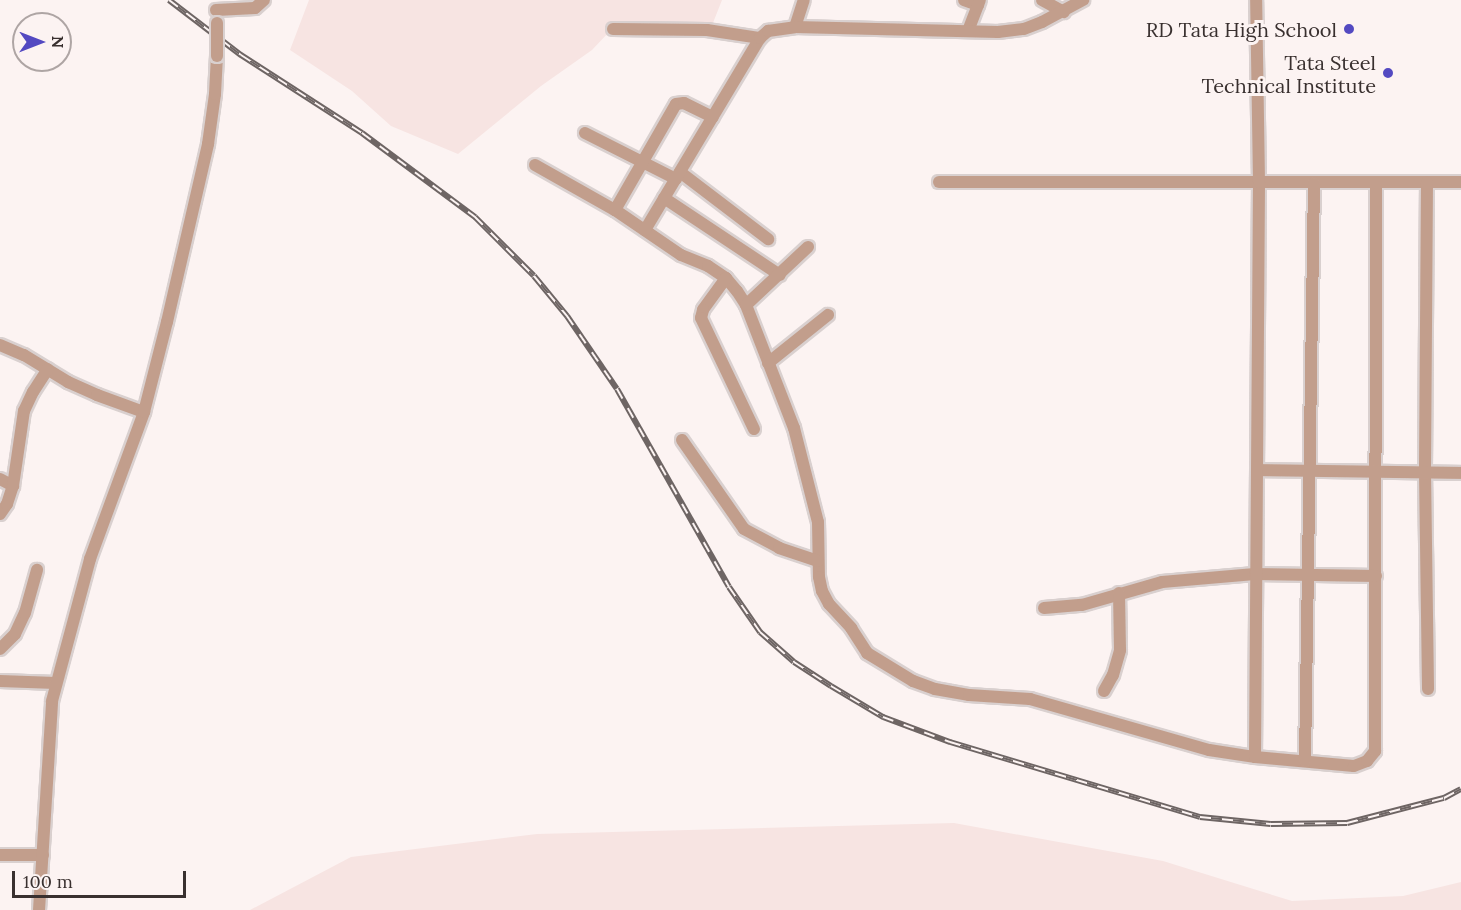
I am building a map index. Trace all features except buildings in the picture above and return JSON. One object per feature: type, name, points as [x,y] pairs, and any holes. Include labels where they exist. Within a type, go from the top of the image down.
[{"type":"street","points":[[39,910],[52,701],[90,559],[144,412],[208,144],[215,94],[216,5],[255,8],[264,0]]},
{"type":"street","points":[[795,27],[804,0]]},
{"type":"street","points":[[964,0],[979,3],[968,31]]},
{"type":"street","points":[[1042,0],[1065,12]]},
{"type":"street","points":[[645,230],[760,38],[768,31],[795,27],[968,31],[1024,29],[1065,12],[1083,0]]},
{"type":"street","points":[[1255,757],[1255,574],[1258,470],[1256,0]]},
{"type":"street","points":[[613,29],[707,30],[760,38]]},
{"type":"street","points":[[615,210],[675,104],[684,103],[713,117]]},
{"type":"street","points":[[585,133],[641,162],[678,176],[768,238]]},
{"type":"street","points":[[535,165],[615,210],[666,246],[708,266],[726,278],[746,305],[794,428],[814,503],[818,522],[818,561],[822,591],[867,653],[913,681],[969,695],[1030,699],[1209,750],[1255,757],[1354,766],[1367,761],[1375,751],[1376,183]]},
{"type":"street","points":[[939,182],[1461,182]]},
{"type":"street","points":[[1427,182],[1425,472],[1428,689]]},
{"type":"street","points":[[1305,761],[1314,183]]},
{"type":"street","points":[[664,198],[780,275]]},
{"type":"street","points":[[746,305],[808,248]]},
{"type":"street","points":[[726,278],[703,310],[701,318],[754,429]]},
{"type":"street","points":[[768,363],[828,315]]},
{"type":"street","points":[[0,345],[24,355],[97,395],[144,412]]},
{"type":"street","points":[[0,514],[7,504],[13,486],[24,411],[48,369]]},
{"type":"street","points":[[682,440],[744,529],[759,540],[818,561]]},
{"type":"street","points":[[1258,470],[1461,473]]},
{"type":"street","points":[[0,479],[13,486]]},
{"type":"street","points":[[0,649],[15,634],[25,613],[37,570]]},
{"type":"street","points":[[1044,608],[1082,605],[1162,582],[1255,574],[1376,576]]},
{"type":"street","points":[[1104,691],[1113,675],[1120,650],[1119,593]]},
{"type":"street","points":[[0,681],[56,682]]},
{"type":"street","points":[[0,855],[43,855]]},
{"type":"shaded area","points":[[309,0],[722,0],[709,33],[610,31],[592,50],[541,86],[458,154],[391,126],[352,91],[290,50]]},
{"type":"shaded area","points":[[954,823],[1163,861],[1292,901],[1403,896],[1461,882],[1461,910],[250,910],[351,857],[537,834]]},
{"type":"railway","points":[[169,0],[241,55],[362,133],[475,217],[534,276],[567,316],[617,389],[729,587],[760,632],[794,662],[831,686],[883,717],[950,742],[1200,817],[1271,824],[1347,823],[1444,798],[1461,789]]},
{"type":"place","name":"RD Tata High School","points":[[1349,29]]},
{"type":"place","name":"Tata Steel Technical Institute","points":[[1388,73]]}]
